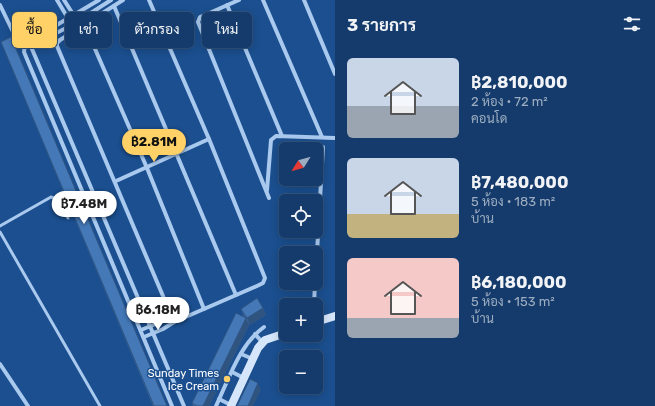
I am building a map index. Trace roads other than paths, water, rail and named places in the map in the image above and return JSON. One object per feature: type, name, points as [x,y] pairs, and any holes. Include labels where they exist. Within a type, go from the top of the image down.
[{"type":"street","points":[[57,0],[65,13]]},
{"type":"street","points":[[64,0],[72,12]]},
{"type":"street","points":[[80,12],[99,0]]},
{"type":"street","points":[[93,12],[111,0]]},
{"type":"street","points":[[105,12],[123,0]]},
{"type":"street","points":[[144,337],[174,322],[257,286],[262,283],[265,278],[209,139],[149,0]]},
{"type":"street","points":[[238,0],[200,17],[198,22],[269,198]]},
{"type":"street","points":[[264,0],[322,137]]},
{"type":"street","points":[[304,0],[335,74]]},
{"type":"street","points":[[0,5],[12,30]]},
{"type":"street","points":[[227,5],[282,136]]},
{"type":"street","points":[[114,6],[236,295]]},
{"type":"street","points":[[65,21],[25,44],[24,52],[172,406]]},
{"type":"street","points":[[65,29],[33,46],[34,52],[184,406]]},
{"type":"street","points":[[65,37],[57,43],[57,46],[116,181],[174,322]]},
{"type":"street","points":[[95,48],[147,168],[204,309]]},
{"type":"street","points":[[24,52],[34,52]]},
{"type":"street","points":[[267,192],[271,140],[276,136],[335,138]]},
{"type":"street","points":[[116,181],[209,139]]},
{"type":"street","points":[[63,146],[72,142]]},
{"type":"street","points":[[318,246],[324,147]]},
{"type":"street","points":[[105,243],[113,239]]},
{"type":"street","points":[[323,320],[335,316]]},
{"type":"street","points":[[141,330],[165,320],[174,322]]},
{"type":"street","points":[[216,406],[241,354],[255,334],[264,326]]},
{"type":"street","points":[[255,334],[263,343]]},
{"type":"street","points":[[219,399],[231,405],[253,359],[263,343],[279,335]]},
{"type":"street","points":[[241,354],[253,359]]},
{"type":"street","points":[[0,364],[28,406]]},
{"type":"street","points":[[232,372],[244,378]]},
{"type":"lane","points":[[0,226],[51,198],[56,199],[68,218]]},
{"type":"lane","points":[[0,232],[100,406]]},
{"type":"place","name":"Sunday Times Ice Cream","points":[[227,379]]}]
